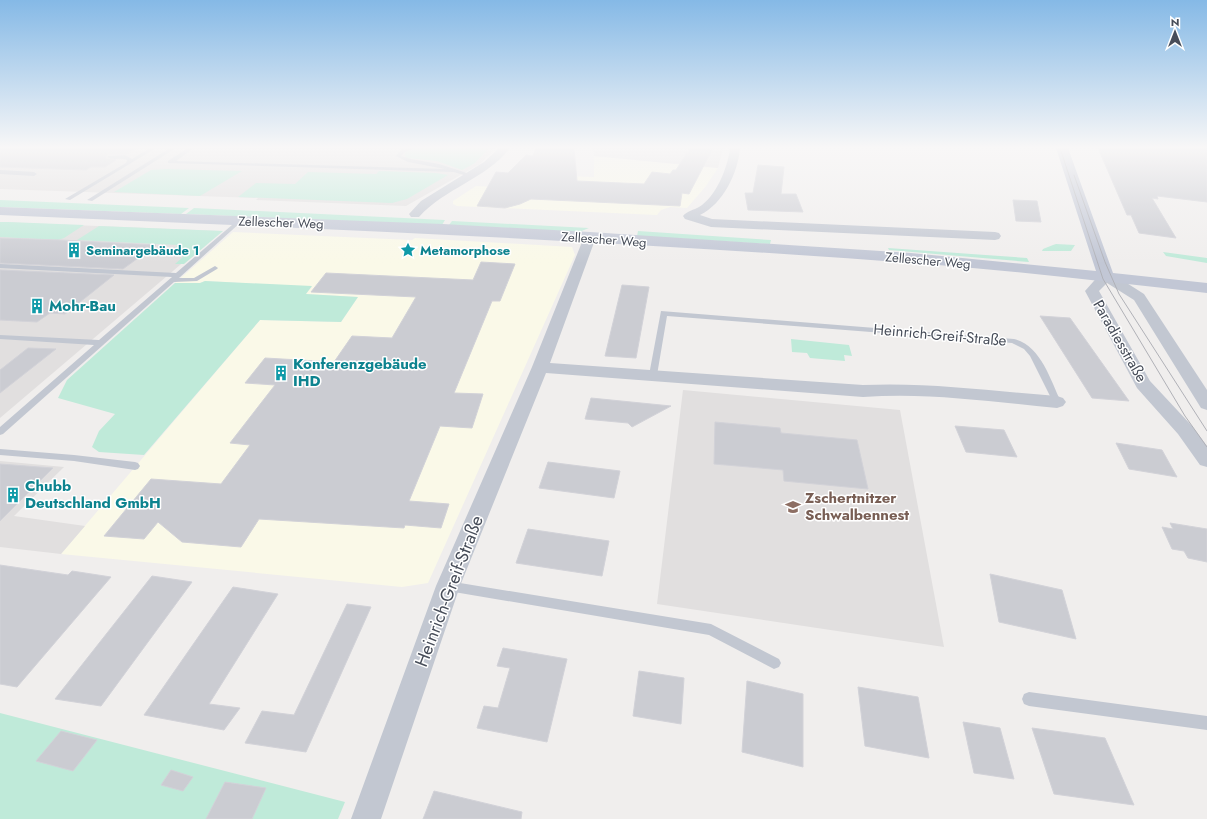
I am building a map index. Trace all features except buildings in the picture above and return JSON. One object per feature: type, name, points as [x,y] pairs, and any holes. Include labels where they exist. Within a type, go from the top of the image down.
[{"type":"main road","points":[[1073,186],[1104,269]]},
{"type":"main road","points":[[61,199],[114,201]]},
{"type":"main road","name":"Zellescher Weg","points":[[0,211],[590,237],[1104,269],[1207,273]]},
{"type":"main road","name":"Zellescher Weg","points":[[408,214],[833,240],[1034,255],[1207,288]]},
{"type":"street","points":[[408,214],[452,186]]},
{"type":"street","name":"Zellescher Weg","points":[[722,186],[713,200],[704,209],[690,216],[711,222],[995,236]]},
{"type":"street","name":"Heinrich-Greif-Straße","points":[[366,819],[448,586],[540,367],[590,237]]},
{"type":"street","name":"Paradiesstraße","points":[[1207,404],[1139,297],[1104,269],[1092,291],[1143,384],[1185,430],[1207,460]]},
{"type":"street","name":"Heinrich-Greif-Straße","points":[[540,367],[863,391],[883,389],[915,389],[1057,402]]},
{"type":"lane","points":[[61,199],[85,186]]},
{"type":"lane","points":[[90,200],[112,186]]},
{"type":"lane","points":[[0,432],[239,221]]},
{"type":"lane","points":[[0,266],[195,280],[215,268]]},
{"type":"lane","name":"Heinrich-Greif-Straße","points":[[653,375],[664,313],[1014,341],[1027,347],[1034,355],[1057,402]]},
{"type":"lane","points":[[0,337],[101,343]]},
{"type":"lane","points":[[0,452],[74,458],[135,466]]},
{"type":"lane","points":[[448,586],[711,630],[774,663]]},
{"type":"lane","points":[[1029,699],[1207,723]]},
{"type":"shaded area","points":[[0,186],[441,186],[406,206],[256,200],[258,198],[0,189]]},
{"type":"shaded area","points":[[476,186],[535,189],[536,186],[706,186],[687,208],[670,207],[661,210],[657,215],[457,206],[453,204],[453,201]]},
{"type":"shaded area","points":[[0,222],[220,231],[0,418]]},
{"type":"shaded area","points":[[233,232],[412,240],[415,238],[572,247],[575,255],[428,583],[402,587],[61,554],[260,320],[341,322],[358,297],[305,294],[312,287],[205,281],[200,283],[175,283]]},
{"type":"shaded area","name":"Zschertnitzer Schwalbennest","points":[[683,390],[900,410],[944,647],[657,604]]},
{"type":"shaded area","points":[[0,461],[64,467],[14,516],[85,526],[61,554],[0,547]]},
{"type":"green space","points":[[124,186],[216,186],[200,196],[114,192]]},
{"type":"green space","points":[[252,186],[429,186],[407,199],[392,203],[238,197]]},
{"type":"green space","points":[[0,200],[189,208],[181,214],[0,207]]},
{"type":"green space","points":[[194,208],[445,220],[442,225],[186,214]]},
{"type":"green space","points":[[452,221],[589,228],[579,232],[449,225]]},
{"type":"green space","points":[[0,222],[84,225],[64,238],[58,240],[0,237]]},
{"type":"green space","points":[[99,226],[223,231],[184,264],[175,264],[183,257],[182,253],[169,253],[178,245],[77,240]]},
{"type":"green space","points":[[638,231],[771,240],[770,244],[637,236]]},
{"type":"green space","points":[[1056,244],[1075,245],[1071,251],[1042,251],[1043,249]]},
{"type":"green space","points":[[888,248],[1027,258],[1029,262],[889,250]]},
{"type":"green space","points":[[1163,252],[1207,258],[1207,263],[1166,256]]},
{"type":"green space","points":[[205,281],[312,286],[306,294],[358,297],[341,322],[260,320],[144,455],[99,452],[92,447],[99,431],[115,414],[58,398],[67,380],[175,283],[200,283]]},
{"type":"green space","points":[[791,339],[849,345],[852,356],[844,355],[845,361],[810,358],[807,353],[792,352]]},
{"type":"green space","points":[[0,713],[345,802],[338,819],[0,819]]},
{"type":"tram line","points":[[1073,186],[1103,279],[1185,416],[1207,447]]},
{"type":"tram line","points":[[1078,186],[1105,262],[1119,294],[1207,431]]},
{"type":"place","name":"Seminargebäude 1","points":[[74,250]]},
{"type":"place","name":"Metamorphose","points":[[408,250]]},
{"type":"place","name":"Mohr-Bau","points":[[37,306]]},
{"type":"place","name":"Konferenzgebäude IHD","points":[[281,373]]},
{"type":"place","name":"Chubb Deutschland GmbH","points":[[13,495]]},
{"type":"place","name":"Zschertnitzer Schwalbennest","points":[[793,507]]}]
